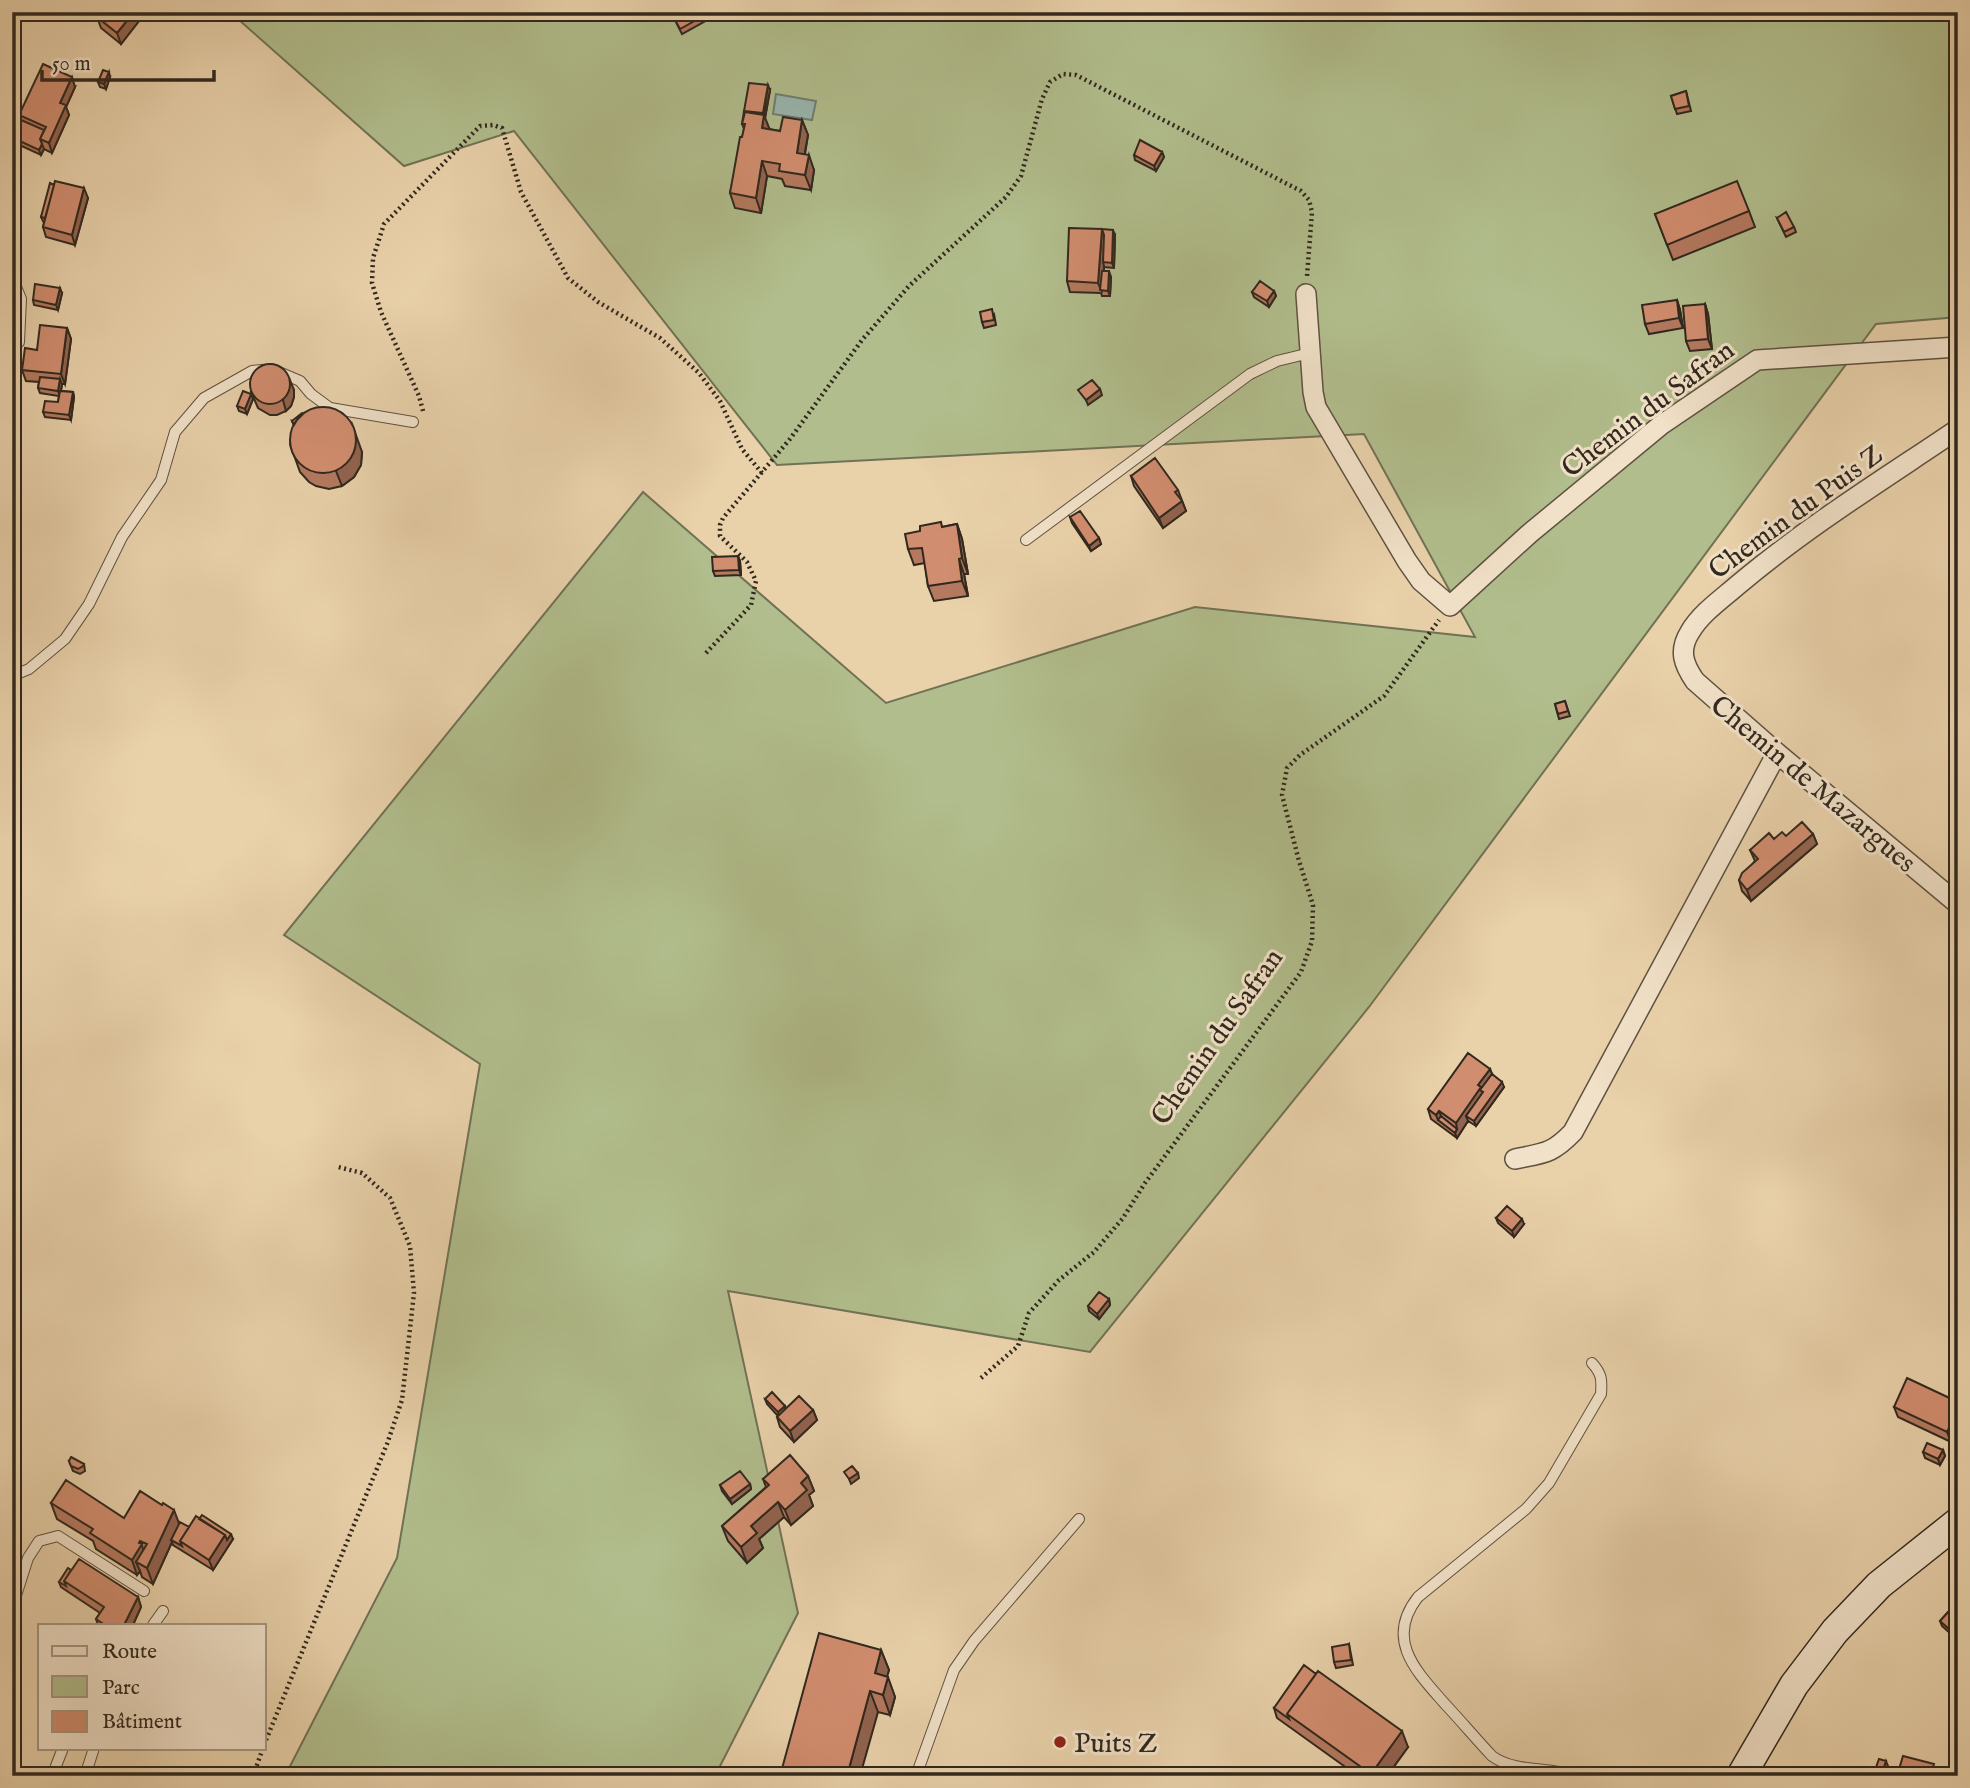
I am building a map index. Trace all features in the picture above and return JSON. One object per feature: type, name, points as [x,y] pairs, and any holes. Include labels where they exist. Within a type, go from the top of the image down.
[{"type":"main road","points":[[1741,1776],[1794,1685],[1835,1631],[1879,1585],[1958,1522]]},
{"type":"street","points":[[1306,294],[1313,392],[1317,407],[1421,581],[1450,606]]},
{"type":"street","name":"Chemin du Safran","points":[[1450,606],[1529,534],[1661,425],[1757,360],[1958,347]]},
{"type":"street","name":"Chemin du Puis Z","points":[[1683,653],[1688,634],[1698,622],[1773,555],[1958,429]]},
{"type":"street","name":"Chemin de Mazargues","points":[[1683,653],[1685,667],[1695,681],[1958,904]]},
{"type":"street","points":[[1515,1159],[1559,1147],[1573,1132],[1777,753]]},
{"type":"lane","points":[[12,277],[21,299],[19,342]]},
{"type":"lane","points":[[1026,540],[1250,374],[1277,361],[1310,353]]},
{"type":"lane","points":[[12,676],[29,669],[65,639],[89,604],[122,537],[160,480],[175,432],[204,398],[252,371],[272,369],[300,381],[311,394],[330,408],[413,422]]},
{"type":"lane","points":[[1565,1776],[1559,1772],[1514,1767],[1492,1756],[1415,1670],[1406,1650],[1404,1626],[1409,1608],[1418,1597],[1526,1509],[1549,1483],[1601,1394],[1603,1379],[1592,1363]]},
{"type":"lane","points":[[916,1776],[954,1670],[974,1641],[1079,1519]]},
{"type":"lane","points":[[12,1608],[28,1559],[39,1541],[58,1536],[144,1591]]},
{"type":"lane","points":[[154,1624],[163,1611]]},
{"type":"lane","points":[[56,1776],[56,1766],[62,1750]]},
{"type":"lane","points":[[85,1776],[93,1750]]},
{"type":"path","points":[[706,653],[751,605],[757,581],[747,562],[720,536],[723,518],[790,439],[862,340],[901,295],[1006,197],[1021,176],[1042,99],[1050,82],[1063,74],[1076,75],[1301,191],[1309,200],[1312,212],[1306,294]]},
{"type":"path","points":[[413,422],[424,424],[425,415],[378,302],[372,283],[373,258],[384,223],[480,126],[493,125],[502,128],[521,192],[568,278],[598,302],[660,338],[699,373],[720,401],[742,449],[762,473]]},
{"type":"path","name":"Chemin du Safran","points":[[981,1378],[1018,1346],[1029,1313],[1059,1280],[1094,1252],[1123,1218],[1145,1183],[1301,972],[1312,941],[1313,905],[1298,861],[1282,795],[1287,768],[1300,755],[1384,696],[1450,606]]},
{"type":"path","points":[[266,1741],[387,1444],[402,1400],[414,1293],[410,1246],[390,1198],[362,1173],[338,1167]]},
{"type":"path","points":[[253,1776],[263,1750]]},
{"type":"green space","points":[[230,12],[1958,12],[1958,317],[1876,324],[1369,1007],[1090,1352],[728,1291],[798,1613],[715,1776],[285,1776],[397,1558],[480,1064],[284,935],[643,492],[886,703],[1195,607],[1475,637],[1364,434],[777,465],[514,131],[404,166]]},
{"type":"water","points":[[776,94],[816,101],[812,120],[773,114]]},
{"type":"building","points":[[101,12],[134,12],[117,33],[97,17]]},
{"type":"building","points":[[680,12],[707,14],[680,29],[673,16]]},
{"type":"building","points":[[43,64],[72,77],[60,103],[66,105],[49,143],[40,139],[46,127],[19,115]]},
{"type":"building","points":[[103,70],[109,72],[104,84],[98,82]]},
{"type":"building","points":[[749,83],[768,85],[763,113],[744,111]]},
{"type":"building","points":[[1686,91],[1689,106],[1675,109],[1671,96]]},
{"type":"building","points":[[745,112],[764,115],[762,128],[780,131],[783,117],[802,120],[797,153],[809,155],[805,175],[779,171],[780,164],[762,161],[756,198],[730,193],[740,137],[745,124],[742,124]]},
{"type":"building","points":[[21,120],[44,130],[39,150],[13,138]]},
{"type":"building","points":[[1140,140],[1162,152],[1154,166],[1134,155]]},
{"type":"building","points":[[55,181],[84,188],[72,235],[43,227]]},
{"type":"building","points":[[1737,181],[1749,211],[1667,245],[1655,214]]},
{"type":"building","points":[[50,183],[54,185],[45,218],[41,217]]},
{"type":"building","points":[[1786,212],[1794,227],[1784,232],[1777,218]]},
{"type":"building","points":[[1069,228],[1102,229],[1098,283],[1067,281]]},
{"type":"building","points":[[1102,229],[1113,230],[1112,263],[1103,262]]},
{"type":"building","points":[[1102,271],[1109,271],[1108,291],[1100,290]]},
{"type":"building","points":[[1260,281],[1274,291],[1267,301],[1252,292]]},
{"type":"building","points":[[35,284],[60,288],[56,305],[33,300]]},
{"type":"building","points":[[1677,300],[1679,318],[1645,324],[1642,305]]},
{"type":"building","points":[[1705,304],[1708,339],[1686,341],[1683,306]]},
{"type":"building","points":[[992,309],[994,320],[982,322],[980,312]]},
{"type":"building","points":[[40,325],[67,328],[61,374],[22,370],[25,348],[37,350]]},
{"type":"building","points":[[270,364],[284,370],[290,384],[284,398],[270,404],[256,398],[250,384],[256,370]]},
{"type":"building","points":[[40,377],[60,379],[58,391],[38,388]]},
{"type":"building","points":[[1092,380],[1100,389],[1086,400],[1078,390]]},
{"type":"building","points":[[60,391],[73,392],[69,415],[43,412],[45,401],[58,402]]},
{"type":"building","points":[[243,391],[251,394],[245,409],[237,406]]},
{"type":"building","points":[[323,407],[336,410],[346,417],[353,427],[356,440],[353,453],[346,463],[336,470],[323,473],[310,470],[300,463],[293,453],[290,440],[293,427],[300,417],[310,410]]},
{"type":"building","points":[[303,414],[294,425],[292,421]]},
{"type":"building","points":[[1155,458],[1178,490],[1175,492],[1182,501],[1159,518],[1131,476]]},
{"type":"building","points":[[1080,511],[1099,538],[1089,546],[1070,517]]},
{"type":"building","points":[[941,522],[942,527],[957,524],[962,581],[928,586],[922,548],[908,549],[905,534],[920,531],[920,526]]},
{"type":"building","points":[[738,556],[739,570],[713,571],[712,557]]},
{"type":"building","points":[[1565,701],[1568,711],[1558,714],[1555,704]]},
{"type":"building","points":[[1802,822],[1813,834],[1747,890],[1739,880],[1742,873],[1758,859],[1750,850],[1769,833],[1774,839],[1782,832],[1786,836]]},
{"type":"building","points":[[1468,1053],[1490,1069],[1456,1123],[1439,1111],[1436,1115],[1428,1109]]},
{"type":"building","points":[[1492,1074],[1502,1082],[1474,1121],[1466,1116]]},
{"type":"building","points":[[1441,1116],[1457,1129],[1455,1133],[1438,1120]]},
{"type":"building","points":[[1507,1206],[1522,1219],[1512,1231],[1496,1218]]},
{"type":"building","points":[[1099,1292],[1109,1299],[1097,1314],[1088,1306]]},
{"type":"building","points":[[1907,1378],[1958,1402],[1958,1409],[1947,1432],[1894,1407]]},
{"type":"building","points":[[772,1392],[785,1406],[778,1412],[765,1399]]},
{"type":"building","points":[[799,1396],[813,1410],[790,1431],[777,1417]]},
{"type":"building","points":[[1927,1443],[1943,1450],[1938,1459],[1923,1452]]},
{"type":"building","points":[[790,1455],[808,1476],[801,1483],[807,1490],[785,1510],[778,1502],[751,1526],[757,1533],[741,1547],[722,1526],[769,1485],[763,1479]]},
{"type":"building","points":[[71,1457],[84,1464],[83,1466],[78,1469],[71,1466]]},
{"type":"building","points":[[852,1466],[858,1473],[849,1479],[844,1472]]},
{"type":"building","points":[[740,1471],[750,1484],[730,1499],[720,1485]]},
{"type":"building","points":[[66,1480],[124,1518],[140,1491],[174,1510],[147,1568],[136,1562],[147,1544],[140,1541],[142,1544],[132,1560],[90,1533],[93,1529],[51,1503]]},
{"type":"building","points":[[202,1515],[231,1534],[227,1540],[225,1535],[199,1519]]},
{"type":"building","points":[[196,1516],[225,1535],[209,1560],[180,1541]]},
{"type":"building","points":[[180,1522],[189,1527],[180,1541],[182,1546],[171,1540]]},
{"type":"building","points":[[79,1559],[138,1597],[124,1624],[104,1624],[96,1619],[104,1607],[64,1581]]},
{"type":"building","points":[[68,1568],[71,1570],[64,1581],[66,1586],[59,1582]]},
{"type":"building","points":[[1958,1601],[1958,1619],[1949,1629],[1940,1621]]},
{"type":"building","points":[[819,1633],[881,1650],[875,1673],[888,1677],[883,1695],[870,1691],[847,1776],[780,1776]]},
{"type":"building","points":[[1349,1644],[1351,1660],[1334,1662],[1332,1647]]},
{"type":"building","points":[[1304,1665],[1316,1674],[1287,1714],[1289,1719],[1274,1708]]},
{"type":"building","points":[[1318,1671],[1402,1731],[1371,1774],[1287,1714]]},
{"type":"building","points":[[1903,1756],[1934,1764],[1932,1771],[1949,1775],[1951,1769],[1958,1771],[1958,1776],[1897,1776]]},
{"type":"building","points":[[1879,1759],[1886,1761],[1881,1776],[1862,1776],[1866,1767],[1875,1770]]},
{"type":"place","name":"Puits Z","points":[[1060,1742]]}]
